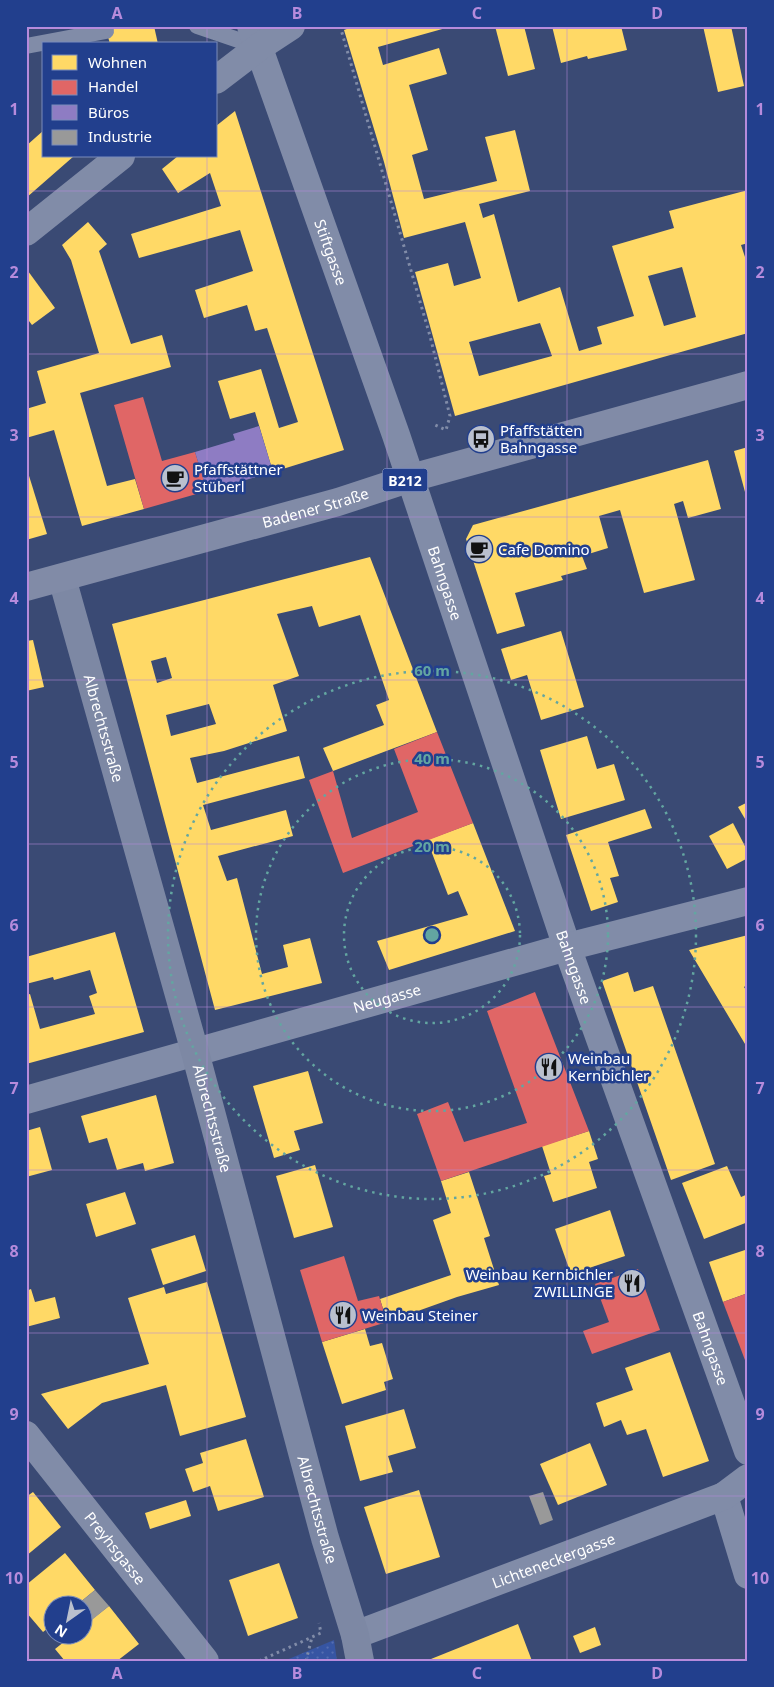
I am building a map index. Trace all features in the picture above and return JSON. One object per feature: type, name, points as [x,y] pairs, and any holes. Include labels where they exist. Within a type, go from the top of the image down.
[{"type":"main road","name":"Badener Straße","points":[[26,587],[338,502],[411,478],[748,385]]},
{"type":"street","points":[[218,78],[255,37],[291,26]]},
{"type":"street","name":"Stiftgasse","points":[[255,37],[411,478]]},
{"type":"street","points":[[26,232],[118,158]]},
{"type":"street","name":"Bahngasse","points":[[411,478],[567,947],[748,1451]]},
{"type":"street","name":"Albrechtsstraße","points":[[62,578],[196,1052],[322,1529],[357,1648]]},
{"type":"street","name":"Neugasse","points":[[26,1100],[567,947],[748,901]]},
{"type":"street","name":"Preyhsgasse","points":[[26,1436],[205,1661]]},
{"type":"street","name":"Lichteneckergasse","points":[[357,1648],[724,1496],[748,1478]]},
{"type":"street","points":[[724,1496],[748,1575]]},
{"type":"lane","points":[[198,26],[255,37]]},
{"type":"lane","points":[[47,42],[106,31]]},
{"type":"lane","points":[[26,46],[42,43]]},
{"type":"path","points":[[340,26],[430,336],[450,416],[446,430],[433,424]]},
{"type":"path","points":[[259,1661],[321,1633],[317,1613]]},
{"type":"path","points":[[306,1661],[312,1637]]},
{"type":"shaded area","points":[[334,1640],[337,1661],[284,1661]]},
{"type":"building: Wohnen","points":[[105,26],[154,26],[158,42],[109,42]]},
{"type":"building: Wohnen","points":[[355,26],[453,26],[378,47],[383,65],[439,48],[447,74],[409,85],[428,150],[412,155],[424,199],[497,181],[485,137],[515,130],[530,191],[479,204],[483,218],[494,214],[518,302],[560,287],[579,351],[602,344],[597,327],[634,316],[612,246],[674,228],[669,211],[748,190],[748,243],[741,245],[748,266],[748,333],[455,416],[415,272],[448,263],[454,286],[481,278],[465,222],[404,238],[384,162],[344,30]],"holes":[[[682,267],[696,317],[664,326],[648,276]],[[540,323],[552,356],[479,376],[469,342]]]},
{"type":"building: Wohnen","points":[[495,26],[524,26],[535,69],[508,76]]},
{"type":"building: Wohnen","points":[[552,26],[621,26],[627,50],[588,59],[587,56],[561,63]]},
{"type":"building: Wohnen","points":[[703,26],[731,26],[744,86],[718,92]]},
{"type":"building: Wohnen","points":[[235,111],[344,450],[273,472],[255,412],[230,419],[218,381],[261,369],[279,428],[298,422],[267,328],[255,331],[247,305],[204,318],[195,290],[253,271],[240,230],[139,258],[131,234],[221,206],[210,173],[178,193],[162,169],[176,158],[218,158],[218,124]]},
{"type":"building: Wohnen","points":[[42,132],[42,158],[72,158],[26,198],[26,146]]},
{"type":"building: Wohnen","points":[[88,222],[107,244],[99,251],[131,344],[162,335],[171,367],[80,393],[107,486],[135,479],[144,509],[82,526],[54,430],[26,438],[26,409],[46,403],[37,371],[99,353],[71,260],[62,245]]},
{"type":"building: Wohnen","points":[[28,271],[55,308],[32,325],[26,317]]},
{"type":"building: Wohnen","points":[[748,447],[748,491],[745,492],[734,451]]},
{"type":"building: Wohnen","points":[[708,460],[721,509],[688,518],[683,501],[674,504],[695,580],[644,593],[620,510],[599,516],[608,548],[582,556],[587,569],[561,576],[563,580],[515,593],[525,626],[497,634],[466,539],[473,525]]},
{"type":"building: Wohnen","points":[[26,466],[47,534],[26,540]]},
{"type":"building: Wohnen","points":[[370,557],[437,732],[333,771],[323,748],[384,725],[376,705],[389,700],[360,615],[319,627],[312,606],[277,614],[299,676],[273,685],[287,731],[224,751],[190,758],[197,783],[299,756],[305,778],[203,805],[211,830],[286,810],[293,836],[218,856],[227,881],[237,878],[262,974],[288,967],[283,945],[310,938],[322,983],[215,1010],[112,624]],"holes":[[[166,657],[172,678],[157,683],[151,661]],[[209,704],[216,724],[171,736],[166,715]]]},
{"type":"building: Wohnen","points":[[561,631],[584,707],[541,720],[527,675],[511,680],[501,649]]},
{"type":"building: Wohnen","points":[[33,640],[44,687],[26,691],[26,641]]},
{"type":"building: Wohnen","points":[[587,736],[597,769],[614,764],[625,800],[561,819],[540,750]]},
{"type":"building: Wohnen","points":[[748,802],[748,824],[738,807]]},
{"type":"building: Wohnen","points":[[645,809],[652,828],[608,842],[619,876],[610,878],[618,902],[591,911],[566,835]]},
{"type":"building: Wohnen","points":[[473,823],[515,931],[389,970],[377,941],[468,915],[458,891],[448,895],[427,840]]},
{"type":"building: Wohnen","points":[[733,823],[748,852],[748,858],[727,869],[709,836]]},
{"type":"building: Wohnen","points":[[115,932],[144,1032],[26,1064],[26,995],[30,994],[40,1029],[95,1014],[89,996],[97,993],[90,970],[54,980],[53,977],[26,984],[26,957]]},
{"type":"building: Wohnen","points":[[748,935],[748,984],[744,987],[748,993],[748,1049],[689,950]]},
{"type":"building: Wohnen","points":[[628,972],[634,992],[653,986],[715,1164],[671,1180],[602,981]]},
{"type":"building: Wohnen","points":[[308,1071],[323,1123],[294,1131],[300,1150],[274,1158],[253,1086]]},
{"type":"building: Wohnen","points":[[156,1095],[174,1163],[145,1171],[143,1163],[117,1170],[107,1138],[89,1143],[81,1116]]},
{"type":"building: Wohnen","points":[[40,1127],[52,1170],[26,1177],[26,1131]]},
{"type":"building: Wohnen","points":[[589,1131],[598,1159],[589,1162],[597,1188],[553,1202],[544,1176],[551,1174],[542,1146]]},
{"type":"building: Wohnen","points":[[315,1165],[333,1227],[294,1238],[276,1176]]},
{"type":"building: Wohnen","points":[[727,1166],[741,1197],[748,1194],[748,1222],[704,1239],[682,1183]]},
{"type":"building: Wohnen","points":[[469,1172],[490,1236],[484,1238],[499,1285],[457,1297],[387,1322],[380,1299],[451,1275],[433,1220],[451,1213],[441,1181]]},
{"type":"building: Wohnen","points":[[125,1192],[136,1224],[96,1237],[86,1204]]},
{"type":"building: Wohnen","points":[[610,1210],[625,1256],[571,1274],[555,1229]]},
{"type":"building: Wohnen","points":[[195,1235],[206,1271],[163,1285],[151,1249]]},
{"type":"building: Wohnen","points":[[748,1249],[748,1293],[723,1302],[709,1262]]},
{"type":"building: Wohnen","points":[[207,1282],[246,1417],[180,1436],[166,1385],[102,1403],[68,1429],[41,1394],[149,1364],[128,1298],[164,1287],[166,1294]]},
{"type":"building: Wohnen","points":[[31,1289],[35,1302],[55,1297],[60,1318],[26,1327],[26,1291]]},
{"type":"building: Wohnen","points":[[365,1329],[370,1346],[382,1343],[393,1379],[384,1382],[386,1390],[342,1404],[322,1342]]},
{"type":"building: Wohnen","points":[[670,1352],[709,1461],[663,1477],[646,1429],[627,1435],[621,1420],[604,1427],[596,1403],[633,1390],[625,1368]]},
{"type":"building: Wohnen","points":[[404,1409],[416,1448],[388,1456],[393,1472],[360,1481],[345,1426]]},
{"type":"building: Wohnen","points":[[246,1439],[264,1497],[218,1511],[210,1486],[193,1492],[185,1469],[203,1463],[200,1453]]},
{"type":"building: Wohnen","points":[[590,1443],[607,1485],[558,1505],[540,1464]]},
{"type":"building: Wohnen","points":[[419,1490],[440,1557],[386,1574],[364,1507]]},
{"type":"building: Wohnen","points":[[33,1492],[61,1527],[26,1556],[26,1497]]},
{"type":"building: Wohnen","points":[[186,1500],[191,1516],[150,1529],[145,1513]]},
{"type":"building: Wohnen","points":[[65,1553],[95,1590],[90,1594],[42,1594],[42,1631],[26,1612],[26,1585]]},
{"type":"building: Wohnen","points":[[279,1563],[298,1618],[248,1636],[229,1580]]},
{"type":"building: Wohnen","points":[[109,1606],[139,1644],[117,1661],[65,1661],[55,1649],[61,1644],[92,1644],[92,1619]]},
{"type":"building: Wohnen","points":[[518,1624],[532,1661],[426,1661]]},
{"type":"building: Wohnen","points":[[595,1627],[601,1645],[580,1653],[573,1636]]},
{"type":"building: Handel","points":[[143,397],[162,461],[195,452],[207,491],[144,509],[114,405]]},
{"type":"building: Handel","points":[[437,732],[473,823],[343,873],[309,780],[333,771],[352,838],[418,812],[394,749]]},
{"type":"building: Handel","points":[[535,992],[589,1131],[441,1181],[417,1114],[448,1102],[464,1142],[527,1123],[487,1011]]},
{"type":"building: Handel","points":[[344,1256],[358,1301],[379,1296],[387,1322],[322,1342],[300,1270]]},
{"type":"building: Handel","points":[[638,1269],[660,1330],[592,1354],[583,1331],[609,1322],[595,1284]]},
{"type":"building: Handel","points":[[748,1293],[748,1368],[723,1302]]},
{"type":"building: Büros","points":[[259,426],[273,472],[207,491],[195,452],[235,440],[233,434]]},
{"type":"building: Industrie","points":[[543,1492],[553,1520],[540,1525],[529,1496]]},
{"type":"building: Industrie","points":[[95,1590],[109,1606],[92,1620],[92,1594],[90,1594]]},
{"type":"place","name":"Pfaffstätten Bahngasse","points":[[481,439]]},
{"type":"place","name":"Pfaffstättner Stüberl","points":[[175,478]]},
{"type":"place","name":"Cafe Domino","points":[[479,549]]},
{"type":"place","name":"Weinbau Kernbichler","points":[[549,1067]]},
{"type":"place","name":"Weinbau Kernbichler ZWILLINGE","points":[[632,1283]]},
{"type":"place","name":"Weinbau Steiner","points":[[343,1315]]}]
